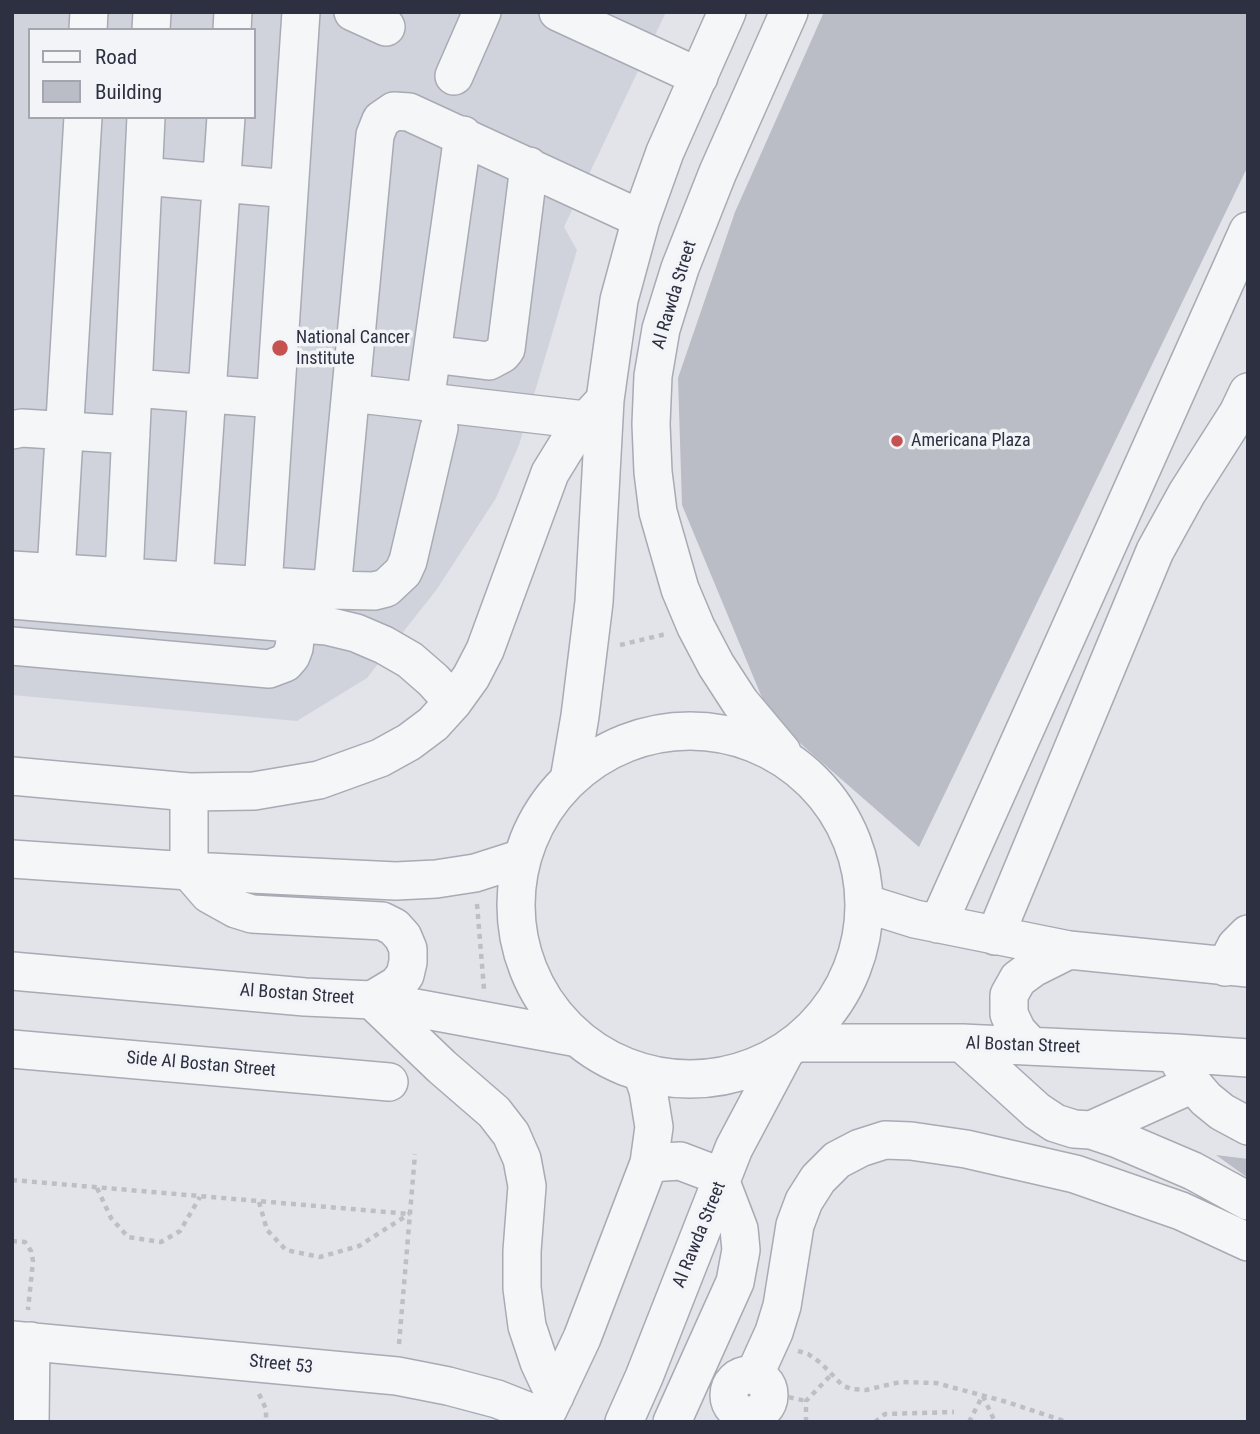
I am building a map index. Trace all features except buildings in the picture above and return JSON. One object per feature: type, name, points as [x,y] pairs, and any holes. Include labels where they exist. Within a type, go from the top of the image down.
[{"type":"street","points":[[263,586],[301,12]]},
{"type":"street","points":[[353,12],[386,27]]},
{"type":"street","points":[[454,76],[482,12]]},
{"type":"street","points":[[558,12],[699,77]]},
{"type":"street","points":[[569,780],[589,652],[598,551],[595,410],[619,300],[641,219],[665,152],[727,12]]},
{"type":"street","name":"Al Rawda Street","points":[[789,12],[718,172],[680,268],[661,329],[653,376],[651,424],[658,512],[680,589],[696,627],[740,702],[797,768]]},
{"type":"street","points":[[332,590],[376,127],[386,114],[402,111],[463,135],[641,219]]},
{"type":"street","points":[[57,572],[83,119]]},
{"type":"street","points":[[138,588],[131,435],[146,119]]},
{"type":"street","points":[[191,598],[226,119]]},
{"type":"street","points":[[191,598],[263,586],[374,591],[386,588],[403,572],[408,561],[432,415],[432,354],[463,135]]},
{"type":"street","points":[[432,354],[489,361],[502,355],[506,349],[529,166]]},
{"type":"street","points":[[144,176],[289,189]]},
{"type":"street","points":[[938,924],[1248,231]]},
{"type":"street","points":[[133,388],[275,399]]},
{"type":"street","points":[[995,936],[1155,551],[1248,392]]},
{"type":"street","points":[[351,393],[432,415],[595,410]]},
{"type":"street","points":[[12,776],[189,792],[254,792],[287,787],[350,770],[409,742],[433,724],[471,677],[485,650],[550,472],[561,453],[595,410]]},
{"type":"street","points":[[12,430],[22,428],[131,435]]},
{"type":"street","points":[[12,569],[57,572],[346,631],[384,645],[410,660],[453,702]]},
{"type":"street","points":[[12,600],[138,588]]},
{"type":"street","points":[[12,646],[269,669],[278,667],[291,656],[297,623]]},
{"type":"street","points":[[680,731],[711,732],[742,739],[771,751],[797,768],[819,789],[838,814],[852,842],[864,903],[862,930],[847,981],[817,1024],[791,1047],[758,1066],[730,1075],[701,1079],[642,1073],[598,1053],[578,1038],[558,1018],[529,970],[516,915],[522,858],[546,807],[569,780],[593,760],[620,745],[680,731]]},
{"type":"street","points":[[189,792],[189,871],[209,894],[222,903],[244,912],[268,915],[382,922],[403,937],[408,949],[405,975],[397,985],[372,1000],[494,1112],[511,1134],[522,1159],[527,1186],[522,1288],[527,1326],[539,1362],[548,1412]]},
{"type":"street","points":[[12,859],[396,881],[475,873],[522,858]]},
{"type":"street","points":[[864,903],[938,924],[1069,950],[1236,968],[1236,946],[1248,934]]},
{"type":"street","points":[[1031,1046],[1017,1031],[1009,1014],[1009,995],[1018,979],[1033,968],[1069,950]]},
{"type":"street","name":"Al Bostan Street","points":[[12,971],[305,997],[372,1000],[578,1038]]},
{"type":"street","points":[[962,1043],[1037,1111],[1055,1123],[1074,1129],[1091,1130],[1193,1171],[1248,1201]]},
{"type":"street","name":"Al Bostan Street","points":[[791,1047],[962,1043],[1031,1046],[1184,1068],[1248,1058]]},
{"type":"street","name":"Al Rawda Street","points":[[624,1422],[749,1116],[791,1047]]},
{"type":"street","name":"Side Al Bostan Street","points":[[12,1049],[389,1082]]},
{"type":"street","points":[[1091,1130],[1184,1068],[1222,1112],[1248,1126]]},
{"type":"street","points":[[548,1412],[582,1338],[649,1163],[654,1126],[642,1073]]},
{"type":"street","points":[[696,1373],[748,1403],[782,1306],[795,1226],[804,1201],[818,1179],[837,1160],[860,1147],[885,1140],[967,1149],[1075,1174],[1181,1211],[1248,1242]]},
{"type":"street","points":[[649,1163],[680,1161],[709,1172],[721,1182],[739,1229],[740,1266],[735,1282],[672,1422]]},
{"type":"street","points":[[23,1340],[30,1422]]},
{"type":"street","name":"Street 53","points":[[23,1340],[397,1376],[447,1385],[548,1412]]},
{"type":"path","points":[[589,652],[696,627]]},
{"type":"path","points":[[475,873],[486,1021]]},
{"type":"path","points":[[397,1376],[415,1154]]},
{"type":"path","points":[[12,1180],[410,1214]]},
{"type":"path","points":[[96,1187],[111,1218],[128,1237],[161,1242],[180,1231],[200,1196]]},
{"type":"path","points":[[258,1202],[268,1230],[286,1250],[320,1257],[359,1246],[410,1214]]},
{"type":"path","points":[[12,1241],[25,1242],[33,1261],[23,1340]]},
{"type":"path","points":[[806,1422],[806,1401],[831,1375],[851,1389],[866,1390],[900,1382],[936,1383],[1067,1422]]},
{"type":"path","points":[[969,1422],[983,1395]]},
{"type":"path","points":[[983,1395],[995,1422]]},
{"type":"path","points":[[748,1403],[806,1401]]},
{"type":"path","points":[[875,1422],[885,1414],[954,1412]]},
{"type":"shaded area","name":"National Cancer Institute","points":[[12,12],[666,12],[564,227],[577,250],[519,445],[496,498],[437,589],[367,678],[297,721],[12,695]]},
{"type":"place","name":"National Cancer Institute","points":[[280,348]]},
{"type":"place","name":"Americana Plaza","points":[[897,441]]}]
